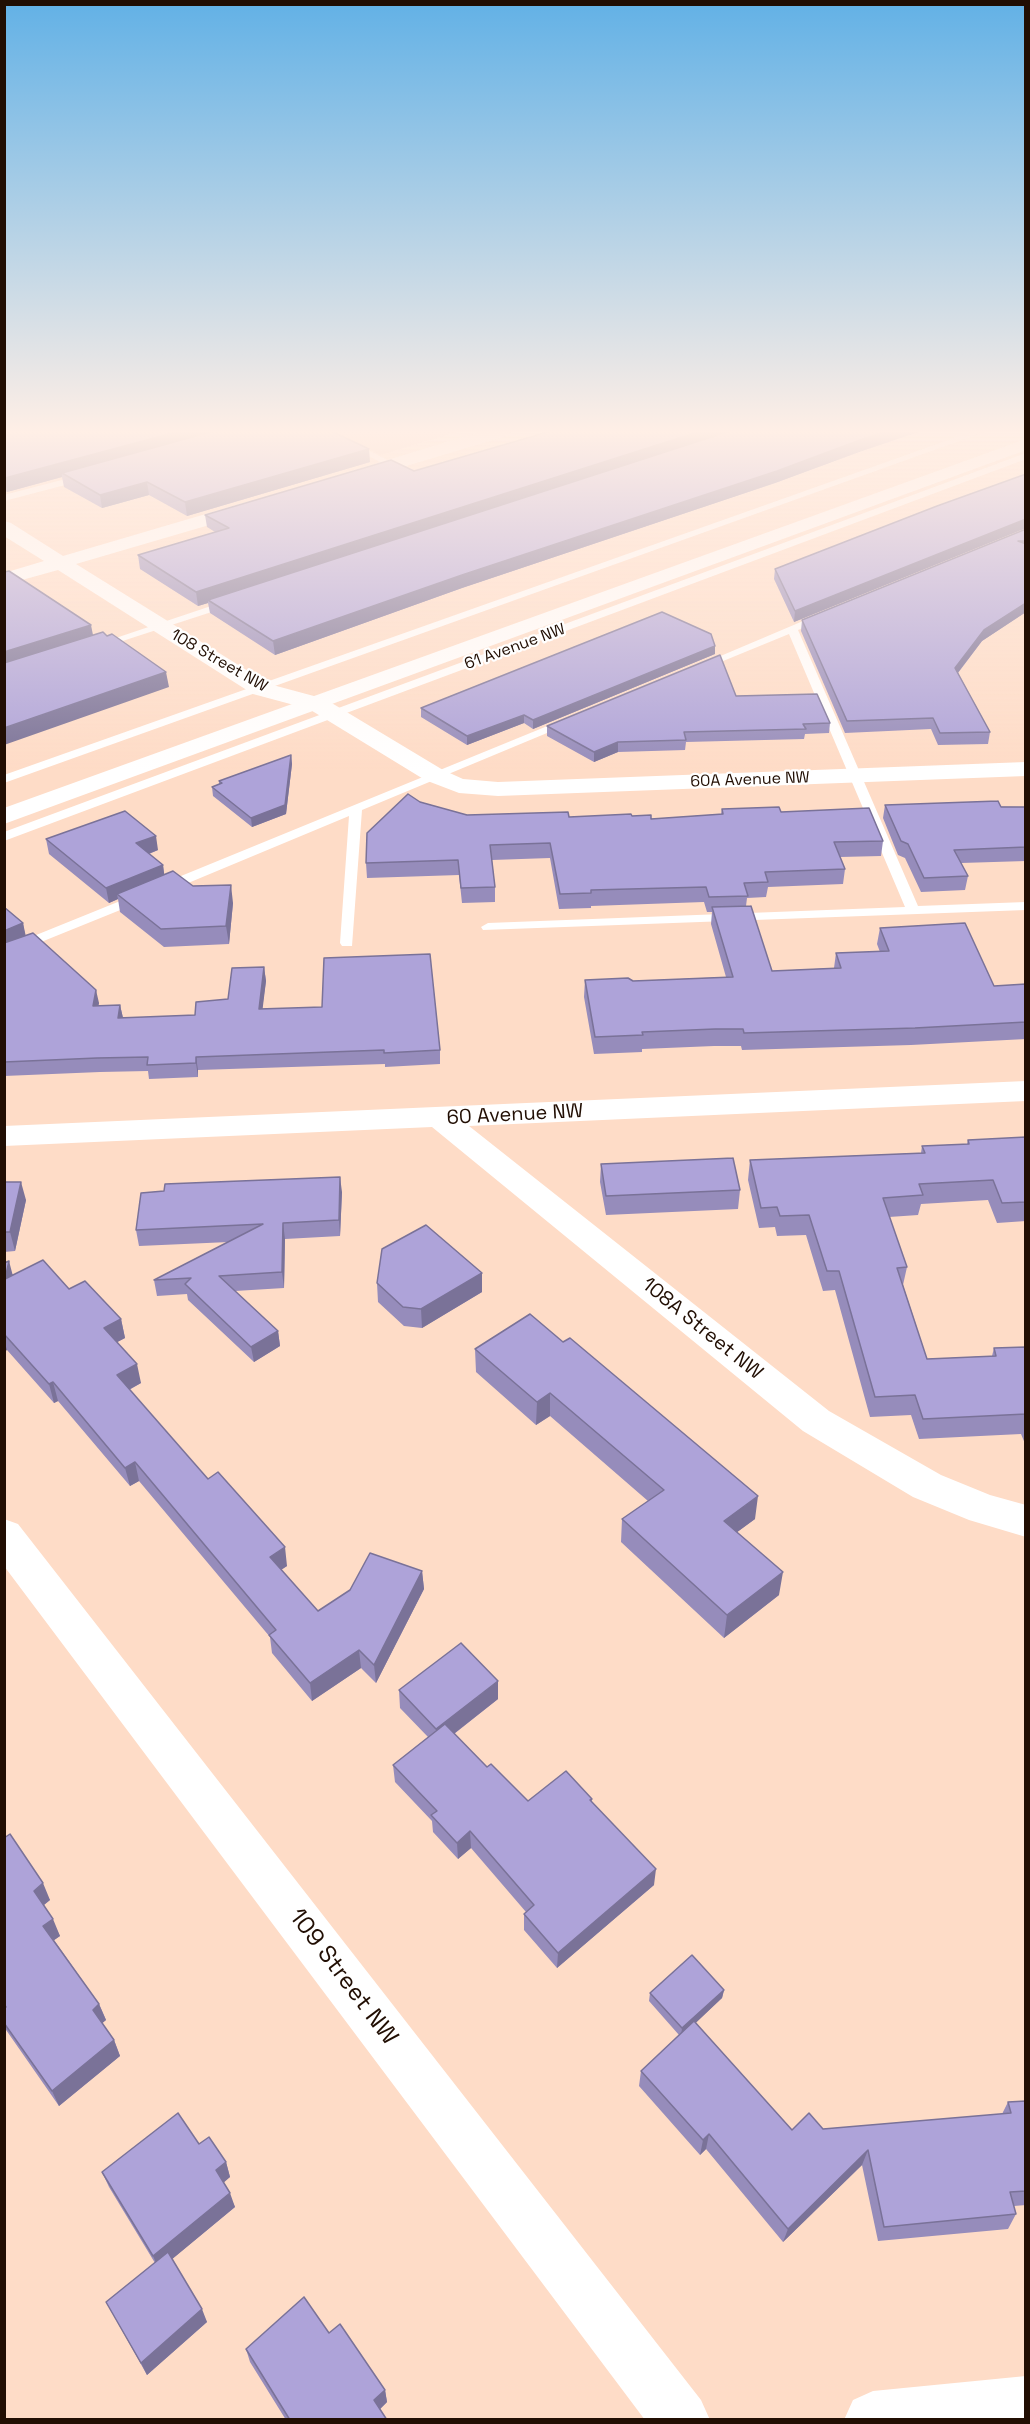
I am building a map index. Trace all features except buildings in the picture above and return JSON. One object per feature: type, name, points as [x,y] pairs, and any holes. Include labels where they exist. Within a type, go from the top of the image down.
[{"type":"street","name":"108 Street NW","points":[[30,544],[261,689],[326,709],[434,775],[448,782],[474,788]]},
{"type":"street","points":[[4,579],[125,544]]},
{"type":"street","name":"61 Avenue NW","points":[[4,797],[709,544]]},
{"type":"street","name":"61 Avenue NW","points":[[4,817],[326,709],[762,544]]},
{"type":"street","name":"60A Avenue NW","points":[[474,788],[1026,769]]},
{"type":"street","name":"60 Avenue NW","points":[[4,1136],[1026,1091]]},
{"type":"street","name":"108A Street NW","points":[[441,1118],[469,1143],[816,1421],[927,1486],[983,1509],[1026,1521]]},
{"type":"street","name":"109 Street NW","points":[[4,1535],[681,2420]]},
{"type":"street","points":[[873,2420],[1026,2405]]},
{"type":"lane","points":[[4,779],[667,544]]},
{"type":"lane","name":"61 Avenue NW","points":[[4,837],[326,709],[783,544]]},
{"type":"lane","points":[[90,648],[244,598]]},
{"type":"lane","points":[[694,669],[834,611]]},
{"type":"lane","points":[[792,629],[913,911]]},
{"type":"lane","points":[[4,953],[574,718]]},
{"type":"lane","points":[[346,943],[356,808]]},
{"type":"lane","points":[[488,927],[1026,906]]}]
